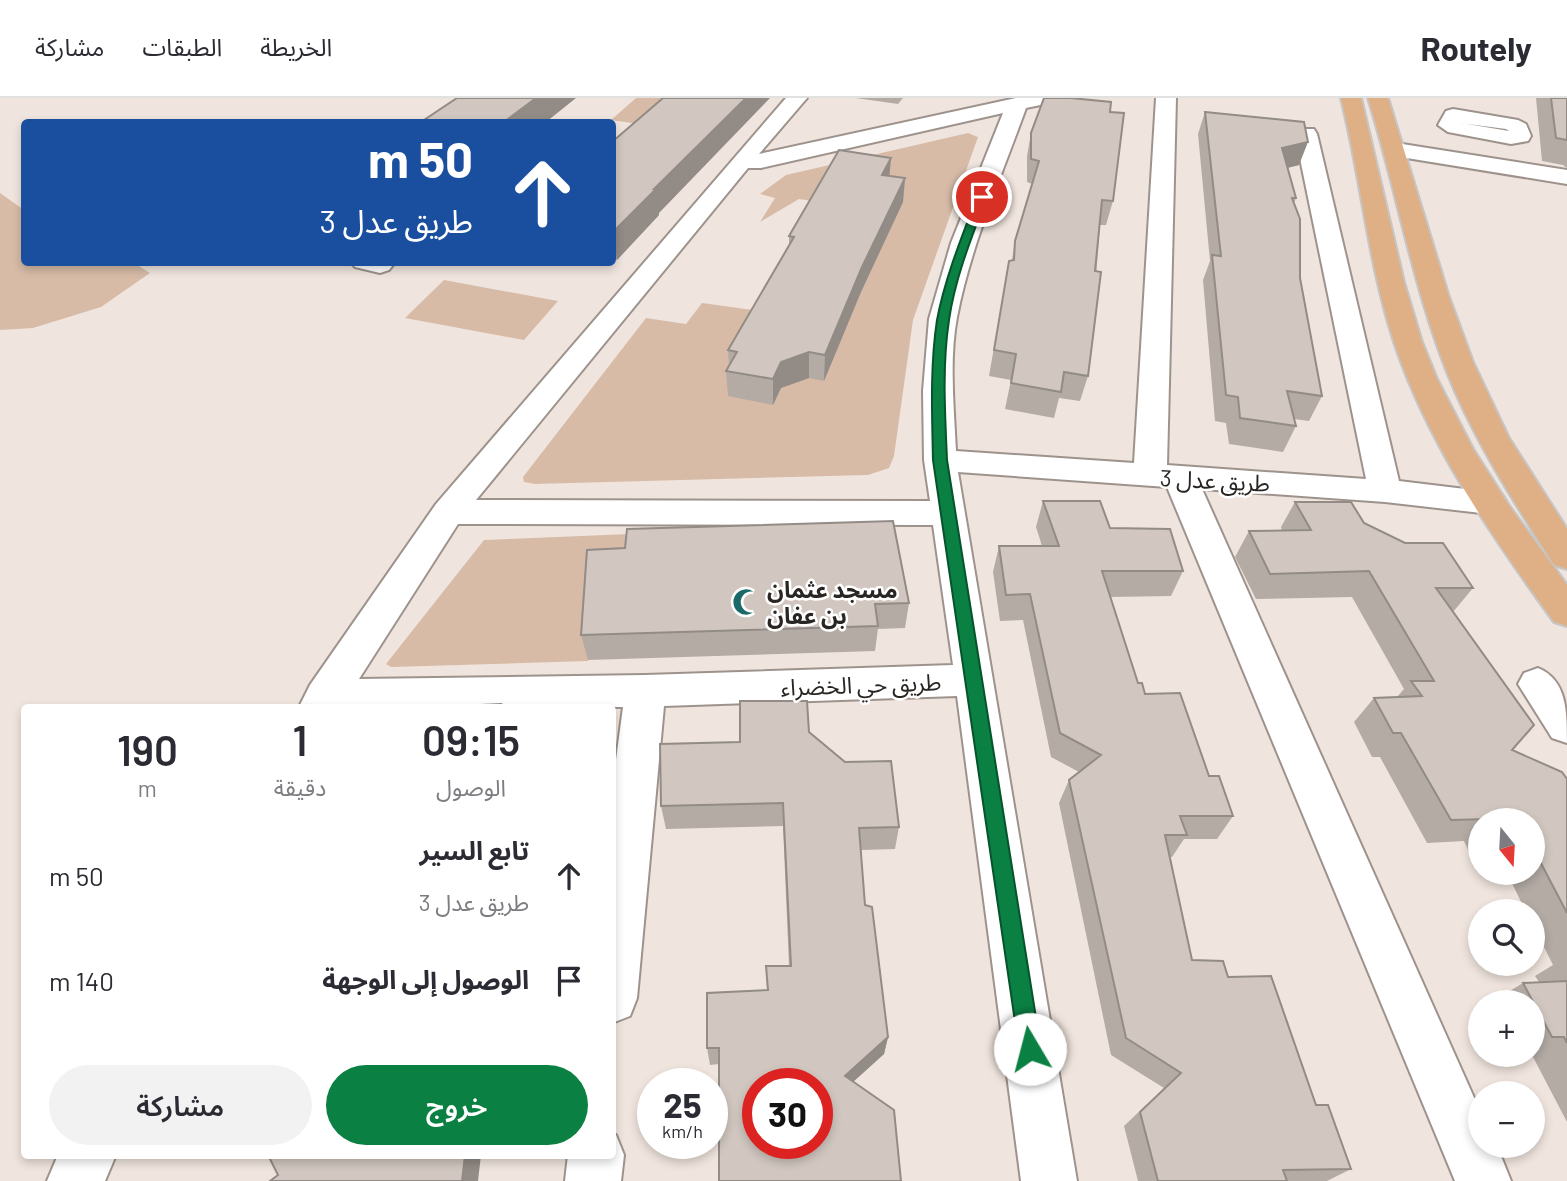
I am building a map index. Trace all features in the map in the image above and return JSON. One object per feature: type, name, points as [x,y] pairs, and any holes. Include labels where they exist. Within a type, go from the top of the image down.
[{"type":"main road","points":[[1351,98],[1408,340],[1427,389],[1454,445],[1490,503],[1567,612]]},
{"type":"main road","points":[[1378,98],[1396,150],[1416,231],[1458,363],[1501,453],[1567,556]]},
{"type":"street","name":"طريق حي الخضراء","points":[[321,702],[448,512],[797,98]]},
{"type":"street","points":[[741,162],[761,162],[1048,98]]},
{"type":"street","points":[[1166,98],[1165,477],[1483,1181]]},
{"type":"street","points":[[975,680],[940,460],[938,391],[943,319],[964,243],[1017,104]]},
{"type":"street","points":[[1478,132],[1479,162]]},
{"type":"street","points":[[1306,134],[1385,491]]},
{"type":"street","points":[[1396,150],[1567,177]]},
{"type":"street","name":"طريق عدل 3","points":[[940,460],[1385,491],[1490,503]]},
{"type":"street","points":[[448,512],[948,513]]},
{"type":"street","name":"طريق حي الخضراء","points":[[321,702],[975,680],[1049,1181]]},
{"type":"street","points":[[1538,684],[1567,726]]},
{"type":"street","points":[[616,961],[645,691]]},
{"type":"street","points":[[75,1181],[87,1159]]},
{"type":"street","points":[[593,1181],[596,1159]]},
{"type":"shaded area","points":[[636,98],[667,98],[639,124],[612,119]]},
{"type":"shaded area","points":[[968,133],[978,137],[913,320],[894,456],[889,468],[868,475],[535,484],[524,482],[523,477],[646,318],[686,324],[702,303],[760,311],[859,208],[799,199],[760,222],[775,198],[760,194],[786,175]]},
{"type":"shaded area","points":[[0,193],[21,208],[21,266],[139,266],[150,273],[101,307],[33,328],[0,330]]},
{"type":"shaded area","points":[[444,280],[558,301],[524,340],[405,318]]},
{"type":"shaded area","points":[[630,534],[622,562],[593,576],[588,661],[391,667],[386,664],[484,540]]},
{"type":"building","points":[[457,98],[536,98],[508,119],[426,119]]},
{"type":"building","points":[[663,98],[746,98],[616,229],[616,139]]},
{"type":"building","points":[[1044,98],[1111,102],[1110,112],[1124,113],[1113,201],[1102,200],[1095,271],[1101,272],[1088,376],[1064,372],[1061,392],[1011,383],[1016,354],[994,350],[1009,261],[1014,260],[1015,241],[1039,161],[1031,159],[1031,133]]},
{"type":"building","points":[[1551,98],[1567,98],[1567,140],[1556,138]]},
{"type":"building","points":[[1205,112],[1304,122],[1308,142],[1282,148],[1296,198],[1292,198],[1300,219],[1300,278],[1322,396],[1287,391],[1296,426],[1240,418],[1238,397],[1226,395],[1212,255],[1221,256]]},
{"type":"building","points":[[839,150],[891,158],[882,175],[905,178],[862,267],[825,355],[809,352],[781,362],[773,379],[726,371],[737,352],[728,350],[794,237],[789,236]]},
{"type":"building","points":[[1043,501],[1100,501],[1110,528],[1170,529],[1183,571],[1102,571],[1138,683],[1142,683],[1145,694],[1180,693],[1209,776],[1219,776],[1233,816],[1180,816],[1187,835],[1165,835],[1192,960],[1223,961],[1228,977],[1271,976],[1316,1105],[1328,1105],[1351,1169],[1283,1170],[1287,1181],[1158,1181],[1140,1112],[1181,1073],[1126,1038],[1069,780],[1101,755],[1060,733],[1030,594],[1006,595],[999,546],[1059,546]]},
{"type":"building","points":[[1295,502],[1351,502],[1364,523],[1405,543],[1443,543],[1473,588],[1436,588],[1534,725],[1512,750],[1562,772],[1567,779],[1567,913],[1545,871],[1545,808],[1468,808],[1468,820],[1451,820],[1401,733],[1393,733],[1374,698],[1422,696],[1411,681],[1434,681],[1369,571],[1270,574],[1249,531],[1311,530]]},
{"type":"building","name":"مسجد عثمان بن عفان","points":[[893,521],[909,603],[875,604],[878,626],[581,635],[587,550],[625,548],[627,529]]},
{"type":"building","points":[[740,701],[807,701],[809,732],[845,762],[891,761],[899,827],[859,828],[865,905],[872,907],[888,1037],[845,1076],[894,1110],[901,1181],[719,1181],[719,1159],[728,1159],[728,1068],[719,1068],[719,1048],[707,1048],[707,993],[768,990],[766,966],[791,966],[783,803],[661,806],[660,744],[740,742]]},
{"type":"building","points":[[1567,981],[1567,1043],[1564,1037],[1552,1037],[1545,1024],[1545,990],[1527,990],[1523,983]]},
{"type":"building","points":[[270,1159],[465,1159],[462,1181],[270,1181],[278,1175]]},
{"type":"place","name":"مسجد عثمان بن عفان","points":[[746,602]]},
{"type":"route","points":[[982,197],[964,243],[943,319],[938,391],[940,460],[1030,1049]]}]
